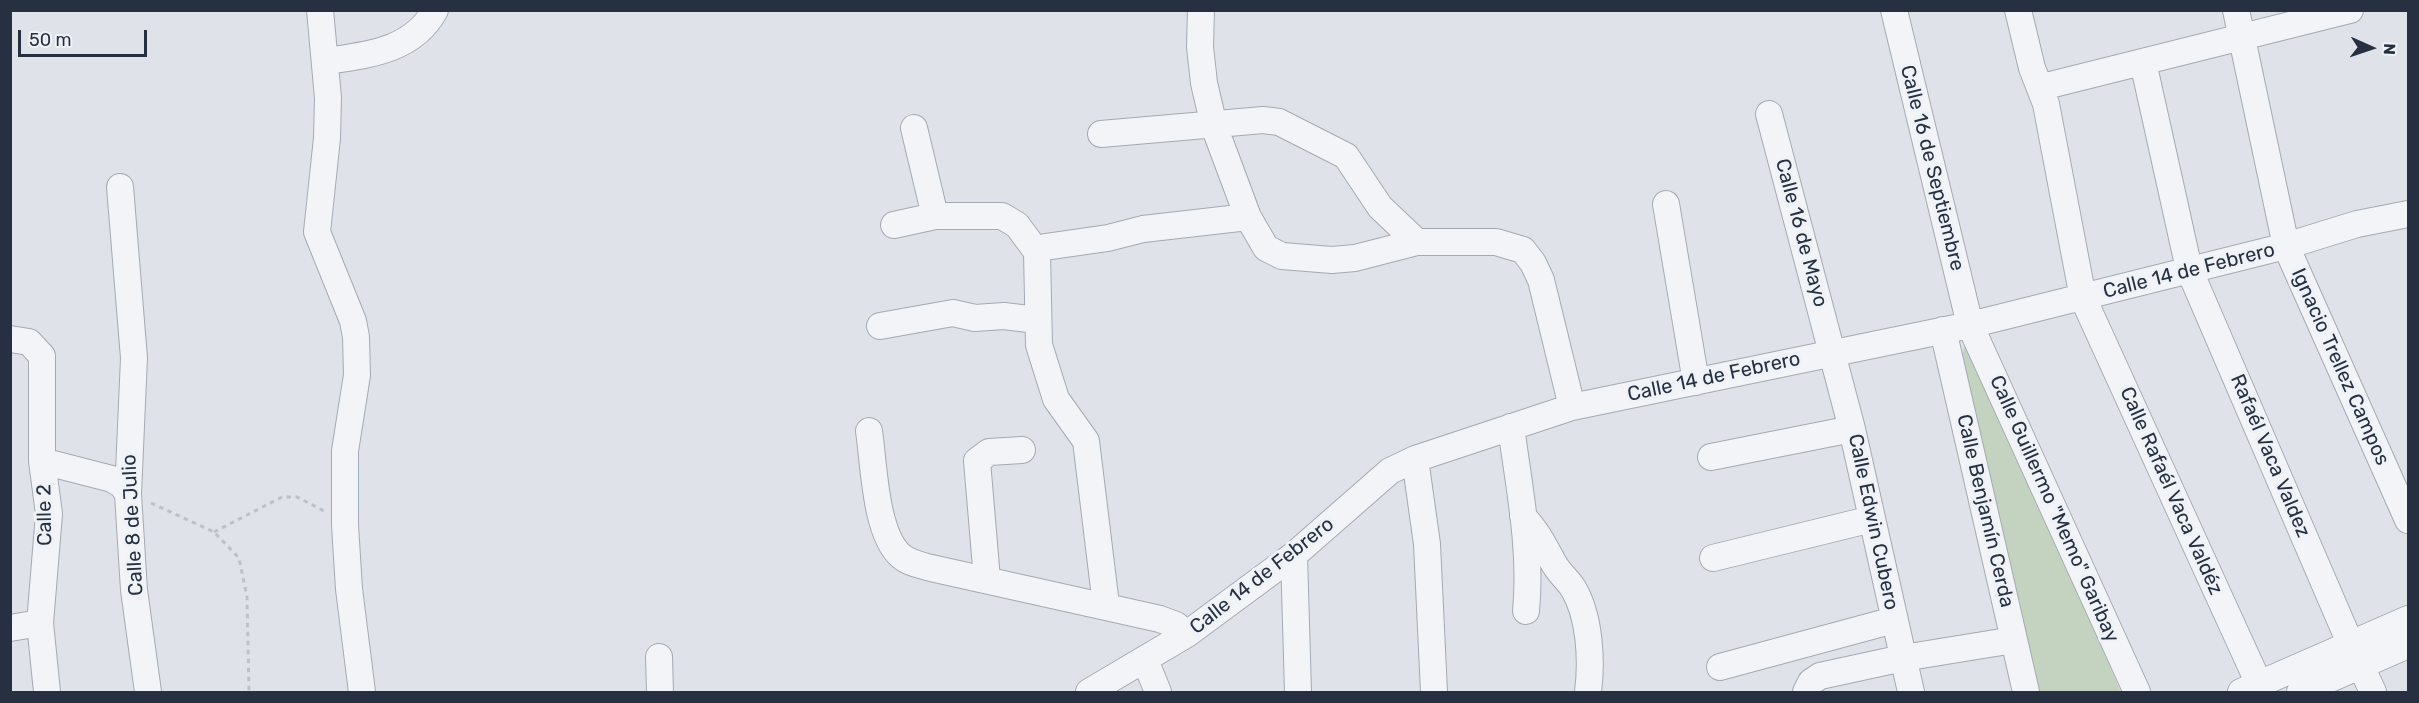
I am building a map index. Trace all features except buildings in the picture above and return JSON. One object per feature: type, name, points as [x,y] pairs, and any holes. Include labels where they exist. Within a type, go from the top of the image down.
[{"type":"street","points":[[320,10],[326,61],[327,138],[317,232],[329,267],[353,321],[358,356],[345,452],[345,525],[349,589],[362,693]]},
{"type":"street","points":[[326,61],[393,48],[430,20],[435,10]]},
{"type":"street","points":[[1201,10],[1200,47],[1204,83],[1214,126],[1248,217],[1266,248],[1282,256],[1345,260],[1417,242],[1496,242],[1523,250],[1533,263],[1540,280],[1572,407]]},
{"type":"street","name":"Calle 16 de Septiembre","points":[[1894,10],[1970,325]]},
{"type":"street","name":"Calle Rafaél Vaca Valdéz","points":[[2018,10],[2032,68],[2042,87],[2083,298],[2250,688]]},
{"type":"street","name":"Ignacio Trellez Campos","points":[[2236,10],[2286,246],[2409,520]]},
{"type":"street","points":[[2042,87],[2350,10]]},
{"type":"street","name":"Rafaél Vaca Valdez","points":[[2143,62],[2189,269],[2373,693]]},
{"type":"street","name":"Calle 16 de Mayo","points":[[1769,114],[1833,352]]},
{"type":"street","points":[[1101,134],[1263,120],[1279,122],[1346,156],[1380,207],[1417,242]]},
{"type":"street","points":[[914,128],[935,216]]},
{"type":"street","name":"Calle 8 de Julio","points":[[120,187],[134,358],[137,497],[134,590],[148,693]]},
{"type":"street","points":[[1666,204],[1696,382]]},
{"type":"street","name":"Calle 14 de Febrero","points":[[1089,693],[1187,634],[1294,555],[1390,471],[1415,459],[1572,407],[1970,325],[2286,246],[2357,224],[2409,214]]},
{"type":"street","points":[[894,225],[935,216],[1002,216],[1017,225],[1037,252],[1039,345],[1056,399],[1086,441],[1106,605]]},
{"type":"street","points":[[1037,252],[1045,247],[1108,238],[1143,229],[1248,217]]},
{"type":"street","points":[[880,326],[953,313],[975,318],[1004,316],[1037,320]]},
{"type":"street","name":"Calle Guillermo \"Memo\" Garibay","points":[[1970,325],[2137,693]]},
{"type":"street","name":"Calle Benjamín Cerda","points":[[1943,330],[2026,693]]},
{"type":"street","name":"Calle 2","points":[[20,341],[42,356],[42,461],[49,514],[40,623],[46,693]]},
{"type":"street","name":"Calle Edwin Cubero","points":[[1833,352],[1911,693]]},
{"type":"street","points":[[1511,427],[1523,516],[1526,610]]},
{"type":"street","points":[[1711,457],[1852,429]]},
{"type":"street","points":[[869,431],[883,524],[889,542],[901,556],[912,563],[1160,619],[1176,625],[1187,634]]},
{"type":"street","points":[[987,579],[977,461],[989,452],[1022,450]]},
{"type":"street","points":[[1415,459],[1427,544],[1434,693]]},
{"type":"street","points":[[42,461],[112,479],[137,497]]},
{"type":"street","points":[[1523,516],[1540,535],[1554,564],[1573,587],[1582,608],[1590,671],[1588,693]]},
{"type":"street","points":[[1713,558],[1872,519]]},
{"type":"street","points":[[1294,555],[1298,693]]},
{"type":"street","points":[[2300,693],[2409,619]]},
{"type":"street","points":[[1720,667],[1894,620]]},
{"type":"street","points":[[10,628],[40,623]]},
{"type":"street","points":[[1808,687],[1820,676],[1903,658],[2014,640]]},
{"type":"street","points":[[2250,688],[2355,654],[2409,645]]},
{"type":"street","points":[[659,657],[660,693]]},
{"type":"street","points":[[1145,660],[1158,693]]},
{"type":"path","points":[[137,497],[214,532],[239,558],[247,597],[249,693]]},
{"type":"path","points":[[214,532],[282,497],[297,497],[311,502],[345,525]]},
{"type":"green space","points":[[1966,338],[1987,381],[2121,692],[2040,692],[1958,374]]}]
